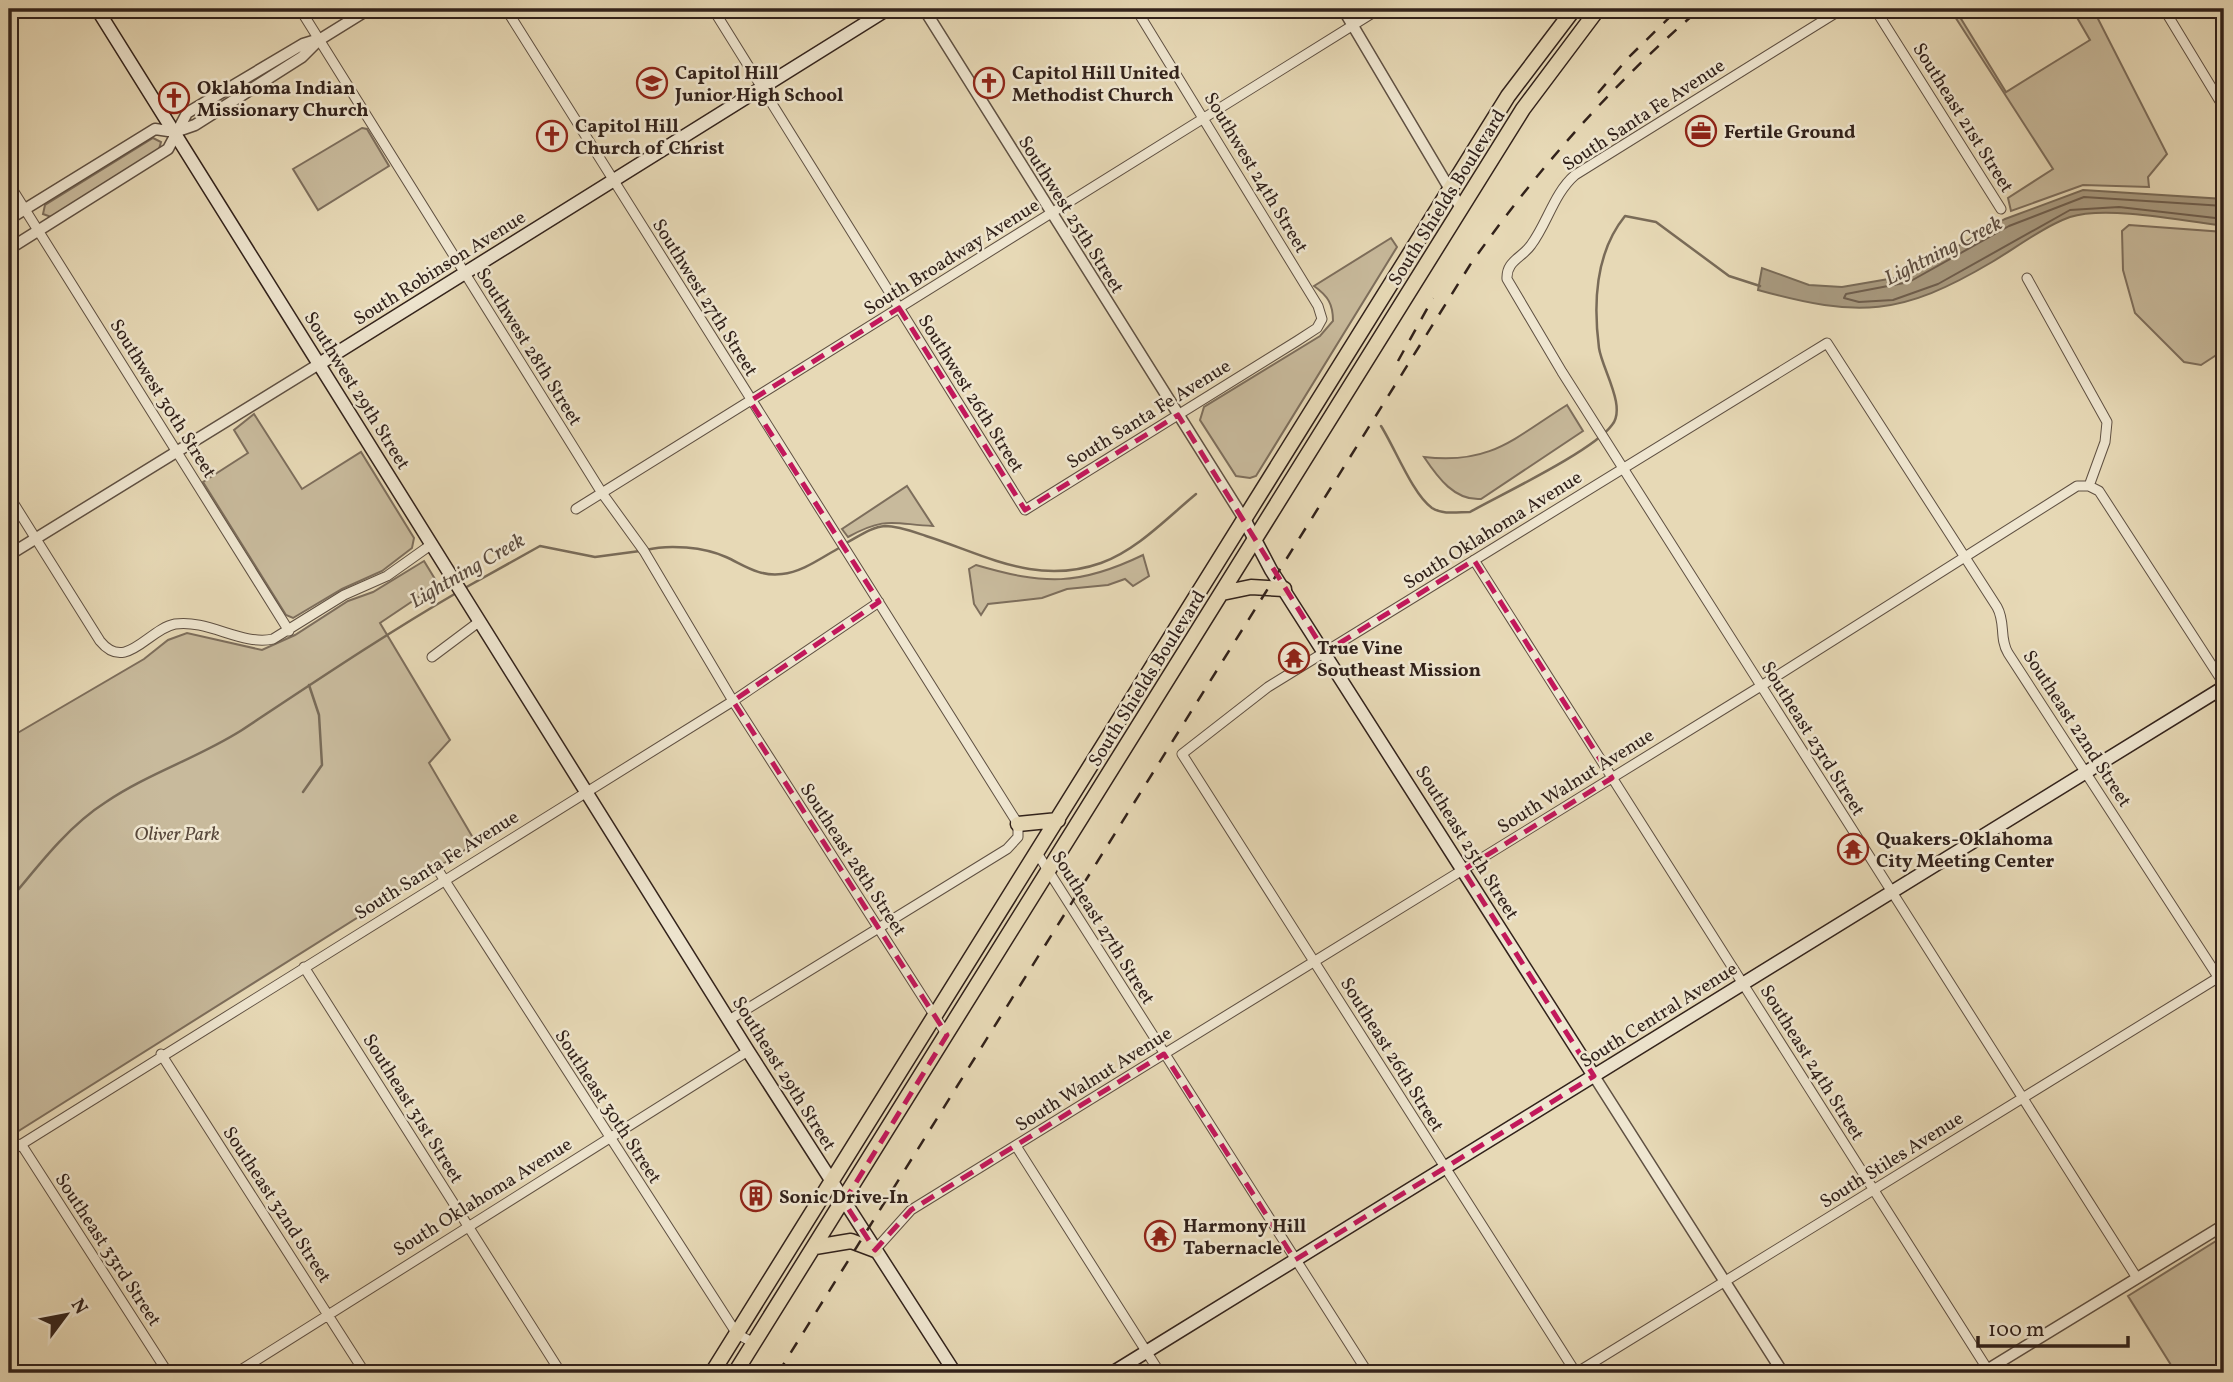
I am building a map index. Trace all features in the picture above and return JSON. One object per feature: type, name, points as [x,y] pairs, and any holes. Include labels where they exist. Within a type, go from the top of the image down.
[{"type":"main road","name":"Southwest 29th Street","points":[[97,9],[586,791]]},
{"type":"main road","name":"South Robinson Avenue","points":[[319,364],[888,9]]},
{"type":"main road","name":"South Shields Boulevard","points":[[712,1373],[1508,96],[1574,9]]},
{"type":"main road","name":"South Shields Boulevard","points":[[735,1373],[1461,208],[1543,80],[1598,9]]},
{"type":"main road","name":"Southeast 25th Street","points":[[1244,519],[1284,589],[1594,1076]]},
{"type":"main road","points":[[1222,593],[1251,587],[1284,589]]},
{"type":"main road","points":[[1142,683],[1160,693]]},
{"type":"main road","name":"South Central Avenue","points":[[1112,1373],[2086,773],[2224,685]]},
{"type":"main road","name":"Southeast 29th Street","points":[[586,791],[748,1051],[955,1373]]},
{"type":"main road","points":[[1018,824],[1058,820]]},
{"type":"main road","points":[[815,1247],[851,1241],[875,1250]]},
{"type":"street","name":"Southwest 28th Street","points":[[300,9],[602,493],[644,551],[733,701]]},
{"type":"street","points":[[9,249],[168,149],[174,132],[187,113],[303,44],[319,40],[369,9]]},
{"type":"street","name":"Southwest 27th Street","points":[[506,9],[878,602]]},
{"type":"street","name":"Southwest 26th Street","points":[[713,9],[1025,510]]},
{"type":"street","name":"Southwest 25th Street","points":[[924,9],[1124,330]]},
{"type":"street","name":"Southwest 24th Street","points":[[1136,9],[1318,306],[1322,319]]},
{"type":"street","points":[[1343,9],[1461,208]]},
{"type":"street","name":"South Broadway Avenue","points":[[576,509],[1379,9]]},
{"type":"street","name":"South Santa Fe Avenue","points":[[1509,285],[1508,268],[1532,244],[1565,184],[1575,175],[1842,9]]},
{"type":"street","name":"Southeast 21st Street","points":[[1875,9],[2001,209]]},
{"type":"street","points":[[2164,9],[2224,108]]},
{"type":"street","points":[[9,219],[155,128],[174,132]]},
{"type":"street","name":"Southwest 30th Street","points":[[9,184],[289,631]]},
{"type":"street","points":[[2027,278],[2105,415],[2107,431],[2089,486],[2102,496],[2224,685]]},
{"type":"street","name":"Southeast 23rd Street","points":[[1509,285],[2137,1278]]},
{"type":"street","name":"South Santa Fe Avenue","points":[[1025,510],[1297,341],[1317,328],[1322,319]]},
{"type":"street","name":"Southeast 25th Street","points":[[1124,330],[1244,519]]},
{"type":"street","name":"South Oklahoma Avenue","points":[[1182,754],[1268,687],[1827,343]]},
{"type":"street","name":"Southeast 22nd Street","points":[[1827,343],[2000,613],[2005,647],[2222,979]]},
{"type":"street","name":"South Robinson Avenue","points":[[9,555],[319,364]]},
{"type":"street","name":"South Walnut Avenue","points":[[875,1250],[911,1210],[1761,686],[2068,491],[2077,486],[2089,486]]},
{"type":"street","points":[[9,496],[100,641],[117,653],[131,652],[160,629],[178,624],[205,626],[261,640],[273,639],[344,595],[387,576],[432,544]]},
{"type":"street","name":"Southeast 24th Street","points":[[1474,560],[1874,1190],[1985,1372]]},
{"type":"street","points":[[729,1020],[1012,846],[1018,836],[1018,824],[878,602]]},
{"type":"street","name":"South Santa Fe Avenue","points":[[9,1152],[161,1054],[733,701],[878,602]]},
{"type":"street","points":[[432,657],[477,616]]},
{"type":"street","name":"Southeast 28th Street","points":[[733,701],[947,1035]]},
{"type":"street","name":"Southeast 26th Street","points":[[1182,754],[1576,1373]]},
{"type":"street","name":"Southeast 27th Street","points":[[1037,853],[1368,1373]]},
{"type":"street","points":[[438,870],[444,879]]},
{"type":"street","name":"Southeast 30th Street","points":[[444,879],[737,1334],[754,1343]]},
{"type":"street","name":"Southeast 31st Street","points":[[304,967],[561,1373]]},
{"type":"street","name":"South Stiles Avenue","points":[[1576,1373],[2222,979]]},
{"type":"street","name":"South Oklahoma Avenue","points":[[236,1373],[748,1051]]},
{"type":"street","name":"Southeast 32nd Street","points":[[161,1054],[365,1373]]},
{"type":"street","name":"Southeast 25th Street","points":[[1594,1076],[1783,1373]]},
{"type":"street","name":"Southeast 33rd Street","points":[[21,1144],[168,1373]]},
{"type":"street","points":[[1016,1146],[1160,1373]]},
{"type":"street","points":[[1985,1372],[2224,1225]]},
{"type":"highlighted area","points":[[899,308],[1025,510],[1178,415],[1325,652],[1474,560],[1612,778],[1463,870],[1594,1076],[1295,1260],[1164,1054],[911,1210],[875,1250],[844,1202],[947,1035],[733,701],[879,602],[750,401]]},
{"type":"green space","points":[[1950,9],[1955,9],[2006,92],[2090,40],[2072,9],[2093,9],[2167,154],[2148,177],[2149,187],[2083,185],[2011,211],[2008,198],[2053,169]]},
{"type":"green space","points":[[362,128],[367,129],[389,166],[318,210],[293,169]]},
{"type":"green space","points":[[153,138],[161,142],[159,149],[51,217],[43,214],[45,205]]},
{"type":"green space","points":[[2129,225],[2224,232],[2224,350],[2201,365],[2184,362],[2135,313],[2123,270],[2122,231]]},
{"type":"green space","points":[[1391,238],[1397,247],[1256,476],[1236,476],[1200,420],[1204,407],[1320,336],[1333,321],[1333,315],[1329,301],[1314,286]]},
{"type":"green space","points":[[1567,405],[1583,431],[1481,499],[1463,496],[1448,487],[1424,457],[1467,457],[1485,453],[1516,438]]},
{"type":"green space","points":[[254,414],[302,489],[361,452],[414,538],[412,548],[382,571],[342,589],[293,618],[286,615],[203,482],[248,453],[234,430]]},
{"type":"green space","points":[[907,486],[933,526],[881,524],[848,537],[842,529]]},
{"type":"green space","points":[[1143,555],[1149,576],[1133,586],[1125,579],[1108,585],[1067,589],[1042,598],[988,604],[981,615],[974,604],[969,569],[976,565],[1022,576],[1061,579],[1099,572]]},
{"type":"green space","name":"Oliver Park","points":[[424,561],[438,584],[380,623],[450,740],[429,763],[476,843],[9,1137],[9,738],[144,659],[168,640],[187,633],[262,650],[295,635],[348,601],[373,592]]},
{"type":"green space","points":[[2224,1236],[2224,1373],[2176,1373],[2128,1296]]},
{"type":"water","name":"Lightning Creek","points":[[2083,190],[2224,199],[2224,226],[2124,213],[2070,217],[1960,280],[1905,302],[1879,307],[1824,305],[1758,290],[1762,268],[1809,285],[1842,287],[1906,276],[2005,219]]},
{"type":"waterway","name":"Lightning Creek","points":[[1381,426],[1425,502],[1436,510],[1451,513],[1470,512],[1567,459],[1602,435],[1612,425],[1617,408],[1599,348],[1596,313],[1598,279],[1607,246],[1625,216],[1656,222],[1729,276],[1760,286]]},
{"type":"waterway","name":"Lightning Creek","points":[[846,543],[875,528],[890,526],[1033,570],[1077,569],[1101,563],[1127,550],[1196,494]]},
{"type":"waterway","name":"Lightning Creek","points":[[463,589],[540,546],[595,557],[640,551]]},
{"type":"waterway","name":"Lightning Creek","points":[[646,550],[665,547],[697,549],[726,557],[752,570],[774,574],[790,573],[841,547]]},
{"type":"waterway","name":"Lightning Creek","points":[[9,901],[66,835],[106,802],[139,782],[242,730],[458,592]]},
{"type":"waterway","points":[[303,792],[322,765],[319,715],[309,685]]},
{"type":"railway","points":[[1598,93],[1629,57],[1678,9]]},
{"type":"railway","points":[[778,1373],[1470,265],[1522,195],[1577,130],[1636,67],[1700,9]]},
{"type":"railway","points":[[1398,361],[1433,298]]},
{"type":"place","name":"Capitol Hill Junior High School","points":[[652,83]]},
{"type":"place","name":"Capitol Hill United Methodist Church","points":[[989,83]]},
{"type":"place","name":"Oklahoma Indian Missionary Church","points":[[174,98]]},
{"type":"place","name":"Fertile Ground","points":[[1701,131]]},
{"type":"place","name":"Capitol Hill Church of Christ","points":[[552,136]]},
{"type":"place","name":"True Vine Southeast Mission","points":[[1294,658]]},
{"type":"place","name":"Quakers-Oklahoma City Meeting Center","points":[[1853,849]]},
{"type":"place","name":"Sonic Drive-In","points":[[756,1196]]},
{"type":"place","name":"Harmony Hill Tabernacle","points":[[1160,1236]]}]
